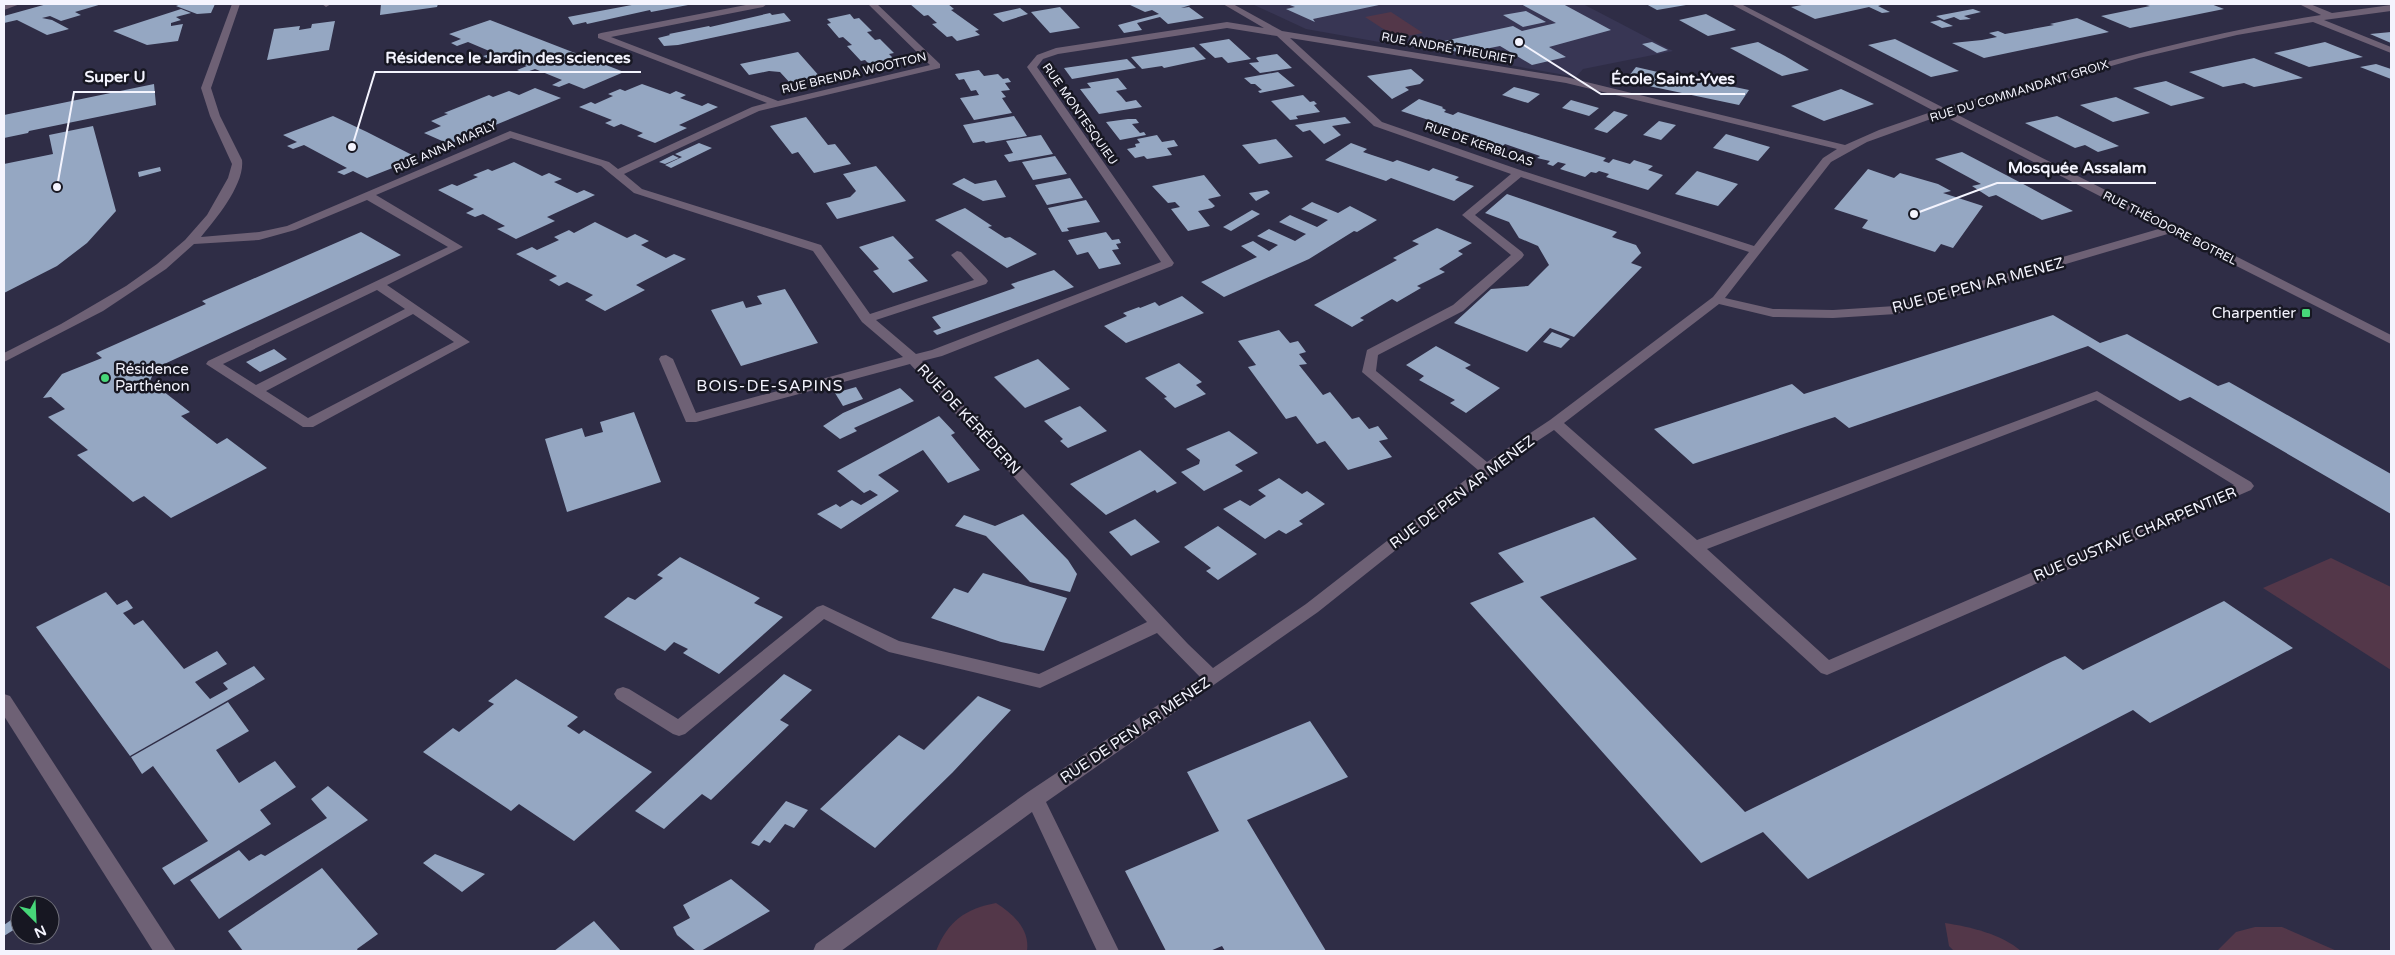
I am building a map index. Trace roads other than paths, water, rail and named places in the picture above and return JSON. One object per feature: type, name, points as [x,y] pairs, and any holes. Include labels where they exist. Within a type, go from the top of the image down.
[{"type":"street","points":[[4,7],[16,4]]},
{"type":"street","points":[[4,358],[144,281],[191,241],[222,204],[238,168],[215,116],[206,88],[236,4]]},
{"type":"street","name":"RUE BRENDA WOOTTON","points":[[763,4],[601,36],[777,104]]},
{"type":"street","name":"RUE BRENDA WOOTTON","points":[[615,174],[756,109],[937,66],[872,4]]},
{"type":"street","name":"RUE DE KERBLOAS","points":[[1227,4],[1279,33],[1378,124],[1519,173],[1755,250]]},
{"type":"street","name":"RUE THÉODORE BOTREL","points":[[1736,4],[1942,112],[2391,340]]},
{"type":"street","points":[[2303,4],[2329,15]]},
{"type":"street","name":"RUE DU COMMANDANT GROIX","points":[[1717,300],[1755,250],[1777,227],[1828,160],[1846,148],[1942,112],[2149,52],[2311,18],[2391,8]]},
{"type":"street","points":[[2311,18],[2391,50]]},
{"type":"street","name":"RUE MONTESQUIEU","points":[[1168,263],[1032,67],[1040,57],[1056,51],[1227,25],[1279,33]]},
{"type":"street","name":"RUE ANDRÉ THEURIET","points":[[1279,33],[1566,80],[1846,148]]},
{"type":"street","name":"RUE ANNA MARLY","points":[[191,241],[259,236],[291,228],[510,134],[605,164],[638,191],[817,248],[867,319]]},
{"type":"street","points":[[1488,470],[1368,372],[1372,353],[1458,308],[1518,255],[1468,215],[1519,173]]},
{"type":"street","points":[[369,196],[457,247],[213,364],[308,424],[463,342],[378,285]]},
{"type":"street","name":"RUE DE PEN AR MENEZ","points":[[824,951],[1036,798],[1312,608],[1488,470],[1555,423],[1717,300],[1773,313],[1833,314],[1896,310],[2172,229]]},
{"type":"street","points":[[867,319],[982,281],[956,255]]},
{"type":"street","name":"RUE DE KÉRÉDERN","points":[[1168,263],[937,353],[913,359],[1159,624],[1212,677]]},
{"type":"street","points":[[256,391],[414,309]]},
{"type":"street","points":[[867,319],[913,359]]},
{"type":"street","points":[[666,359],[691,419],[913,359]]},
{"type":"street","name":"RUE GUSTAVE CHARPENTIER","points":[[1555,423],[1695,547],[1827,668],[2246,486],[2096,395],[1695,547]]},
{"type":"street","points":[[623,694],[679,729],[823,611],[895,647],[1040,681],[1159,624]]},
{"type":"street","points":[[4,701],[165,951]]},
{"type":"street","points":[[1036,798],[1108,951]]},
{"type":"place","name":"École Saint-Yves","points":[[1519,42]]},
{"type":"place","name":"Résidence le Jardin des sciences","points":[[352,147]]},
{"type":"place","name":"Super U","points":[[57,187]]},
{"type":"place","name":"Mosquée Assalam","points":[[1914,214]]},
{"type":"place","name":"Charpentier","points":[[2306,313]]},
{"type":"place","name":"Résidence Parthénon","points":[[105,378]]},
{"type":"district","name":"BOIS-DE-SAPINS","points":[[770,385]]}]
